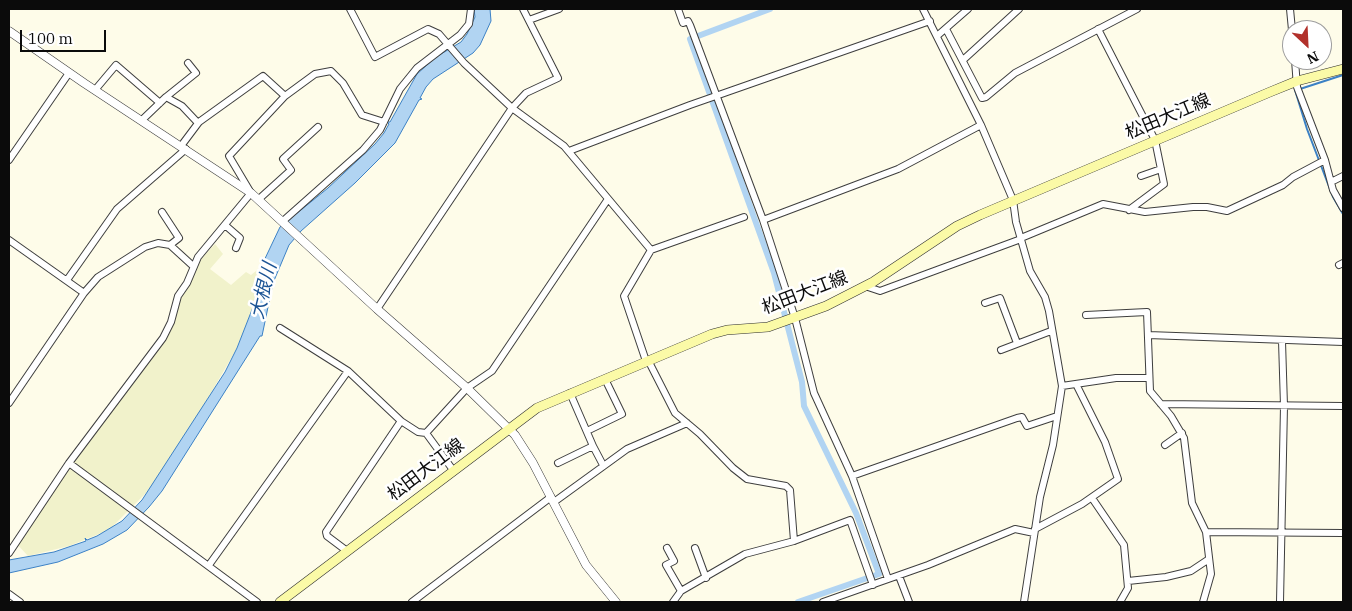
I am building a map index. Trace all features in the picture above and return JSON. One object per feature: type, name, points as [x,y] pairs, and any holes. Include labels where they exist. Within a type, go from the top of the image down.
[{"type":"main road","name":"松田大江線","points":[[280,602],[537,408],[712,334],[727,330],[768,327],[826,306],[865,286],[957,226],[1013,200],[1297,81],[1343,68]]},
{"type":"street","points":[[350,9],[375,57],[428,29],[439,34],[464,63],[512,108],[569,151],[651,250]]},
{"type":"street","points":[[283,221],[364,150],[384,122],[406,82],[423,63],[460,35],[469,24],[470,9]]},
{"type":"street","points":[[377,309],[512,108],[526,93],[558,78],[523,9]]},
{"type":"street","points":[[529,20],[559,9]]},
{"type":"street","points":[[678,9],[683,23],[688,21],[690,25],[718,97],[763,220],[818,404],[852,476],[888,579]]},
{"type":"street","points":[[924,9],[981,125],[1013,200],[1030,271],[1045,297],[1062,386],[1024,602]]},
{"type":"street","points":[[937,36],[968,9]]},
{"type":"street","points":[[963,60],[1019,9]]},
{"type":"street","points":[[946,29],[982,98],[986,97],[1015,73],[1138,9]]},
{"type":"street","points":[[569,151],[690,105],[718,97],[930,21]]},
{"type":"street","points":[[1098,30],[1155,140],[1164,184],[1129,210]]},
{"type":"street","points":[[9,31],[259,199],[377,309],[467,388],[509,428],[528,456],[586,565],[614,602]]},
{"type":"street","points":[[142,120],[160,102],[196,73],[188,63]]},
{"type":"street","points":[[95,90],[116,65],[160,102]]},
{"type":"street","points":[[1296,70],[1296,87],[1325,160],[1336,197],[1343,208]]},
{"type":"street","points":[[251,193],[229,156],[285,96],[315,74],[331,71],[343,84],[362,115],[384,122]]},
{"type":"street","points":[[9,160],[69,73]]},
{"type":"street","points":[[67,280],[117,209],[183,148],[198,123],[263,76],[285,96]]},
{"type":"street","points":[[166,97],[182,106],[198,123]]},
{"type":"street","points":[[763,220],[898,169],[981,125]]},
{"type":"street","points":[[259,199],[291,170],[283,159],[318,127]]},
{"type":"street","points":[[865,286],[880,290],[1021,238],[1103,204],[1146,212],[1208,207],[1227,211],[1283,185],[1293,177],[1325,160]]},
{"type":"street","points":[[1141,176],[1161,169]]},
{"type":"street","points":[[1331,182],[1343,176]]},
{"type":"street","points":[[9,553],[12,541],[163,338],[171,322],[178,296],[187,283],[198,257],[251,193]]},
{"type":"street","points":[[426,433],[467,388],[492,371],[608,199]]},
{"type":"street","points":[[162,212],[179,238],[170,245]]},
{"type":"street","points":[[744,217],[651,250],[624,296],[647,361],[675,414],[747,479],[786,486],[790,490],[794,541]]},
{"type":"street","points":[[225,225],[240,238],[236,248]]},
{"type":"street","points":[[9,240],[84,292]]},
{"type":"street","points":[[9,403],[84,292],[98,277],[145,247],[158,243],[170,245],[193,266]]},
{"type":"street","points":[[985,304],[1000,298],[1017,343]]},
{"type":"street","points":[[1086,315],[1147,312],[1148,378],[1150,391],[1162,404],[1182,434],[1187,447],[1192,503],[1206,532],[1211,574],[1204,602]]},
{"type":"street","points":[[280,328],[348,372],[401,421],[418,432],[426,433],[453,470]]},
{"type":"street","points":[[1000,350],[1050,330]]},
{"type":"street","points":[[1148,335],[1343,342]]},
{"type":"street","points":[[1280,602],[1284,406],[1282,341]]},
{"type":"street","points":[[209,565],[348,372]]},
{"type":"street","points":[[1062,386],[1077,386],[1116,378],[1148,378]]},
{"type":"street","points":[[587,431],[622,414],[605,379]]},
{"type":"street","points":[[823,602],[899,576],[1015,530],[1035,531],[1116,482],[1118,478],[1105,442],[1077,386]]},
{"type":"street","points":[[570,393],[603,465]]},
{"type":"street","points":[[1162,404],[1343,406]]},
{"type":"street","points":[[852,476],[1017,418],[1022,417],[1027,426],[1057,416]]},
{"type":"street","points":[[347,551],[327,536],[326,532],[401,421]]},
{"type":"street","points":[[412,602],[552,500],[577,488],[587,476],[603,465],[627,450],[686,423]]},
{"type":"street","points":[[1165,445],[1182,434]]},
{"type":"street","points":[[558,463],[594,446]]},
{"type":"street","points":[[69,463],[129,507],[146,522],[209,565],[256,602]]},
{"type":"street","points":[[1092,498],[1122,539],[1124,546],[1128,588],[1120,602]]},
{"type":"street","points":[[673,602],[681,591],[745,554],[794,541],[850,520],[873,584]]},
{"type":"street","points":[[1206,532],[1343,533]]},
{"type":"street","points":[[668,548],[674,561],[666,565],[681,591]]},
{"type":"street","points":[[695,548],[706,578]]},
{"type":"street","points":[[1128,582],[1166,577],[1191,571],[1209,560]]},
{"type":"street","points":[[899,576],[909,602]]},
{"type":"street","points":[[9,594],[20,602]]},
{"type":"green space","points":[[215,244],[223,254],[210,269],[231,285],[246,272],[251,275],[261,267],[255,302],[237,348],[204,405],[151,488],[109,530],[69,546],[28,556],[15,542],[69,463],[133,384],[167,330],[192,269]]},
{"type":"water","name":"大根川","points":[[474,9],[490,9],[491,21],[480,45],[473,53],[433,79],[426,87],[420,98],[422,99],[419,100],[395,143],[355,183],[301,231],[289,245],[273,283],[262,336],[260,336],[162,491],[149,507],[127,530],[103,544],[58,562],[9,573],[9,560],[54,552],[86,541],[85,538],[87,540],[97,536],[122,521],[142,500],[225,372],[237,348],[255,302],[261,267],[280,227],[328,188],[375,144],[384,133],[389,124],[387,122],[390,122],[417,74],[436,57],[461,42],[467,34],[475,17]]},
{"type":"waterway","points":[[770,9],[690,39],[774,273],[802,382],[804,406],[856,513],[879,574],[798,602]]},
{"type":"waterway","points":[[1300,89],[1343,75]]},
{"type":"waterway","points":[[1295,90],[1307,129],[1333,197],[1343,214]]}]
